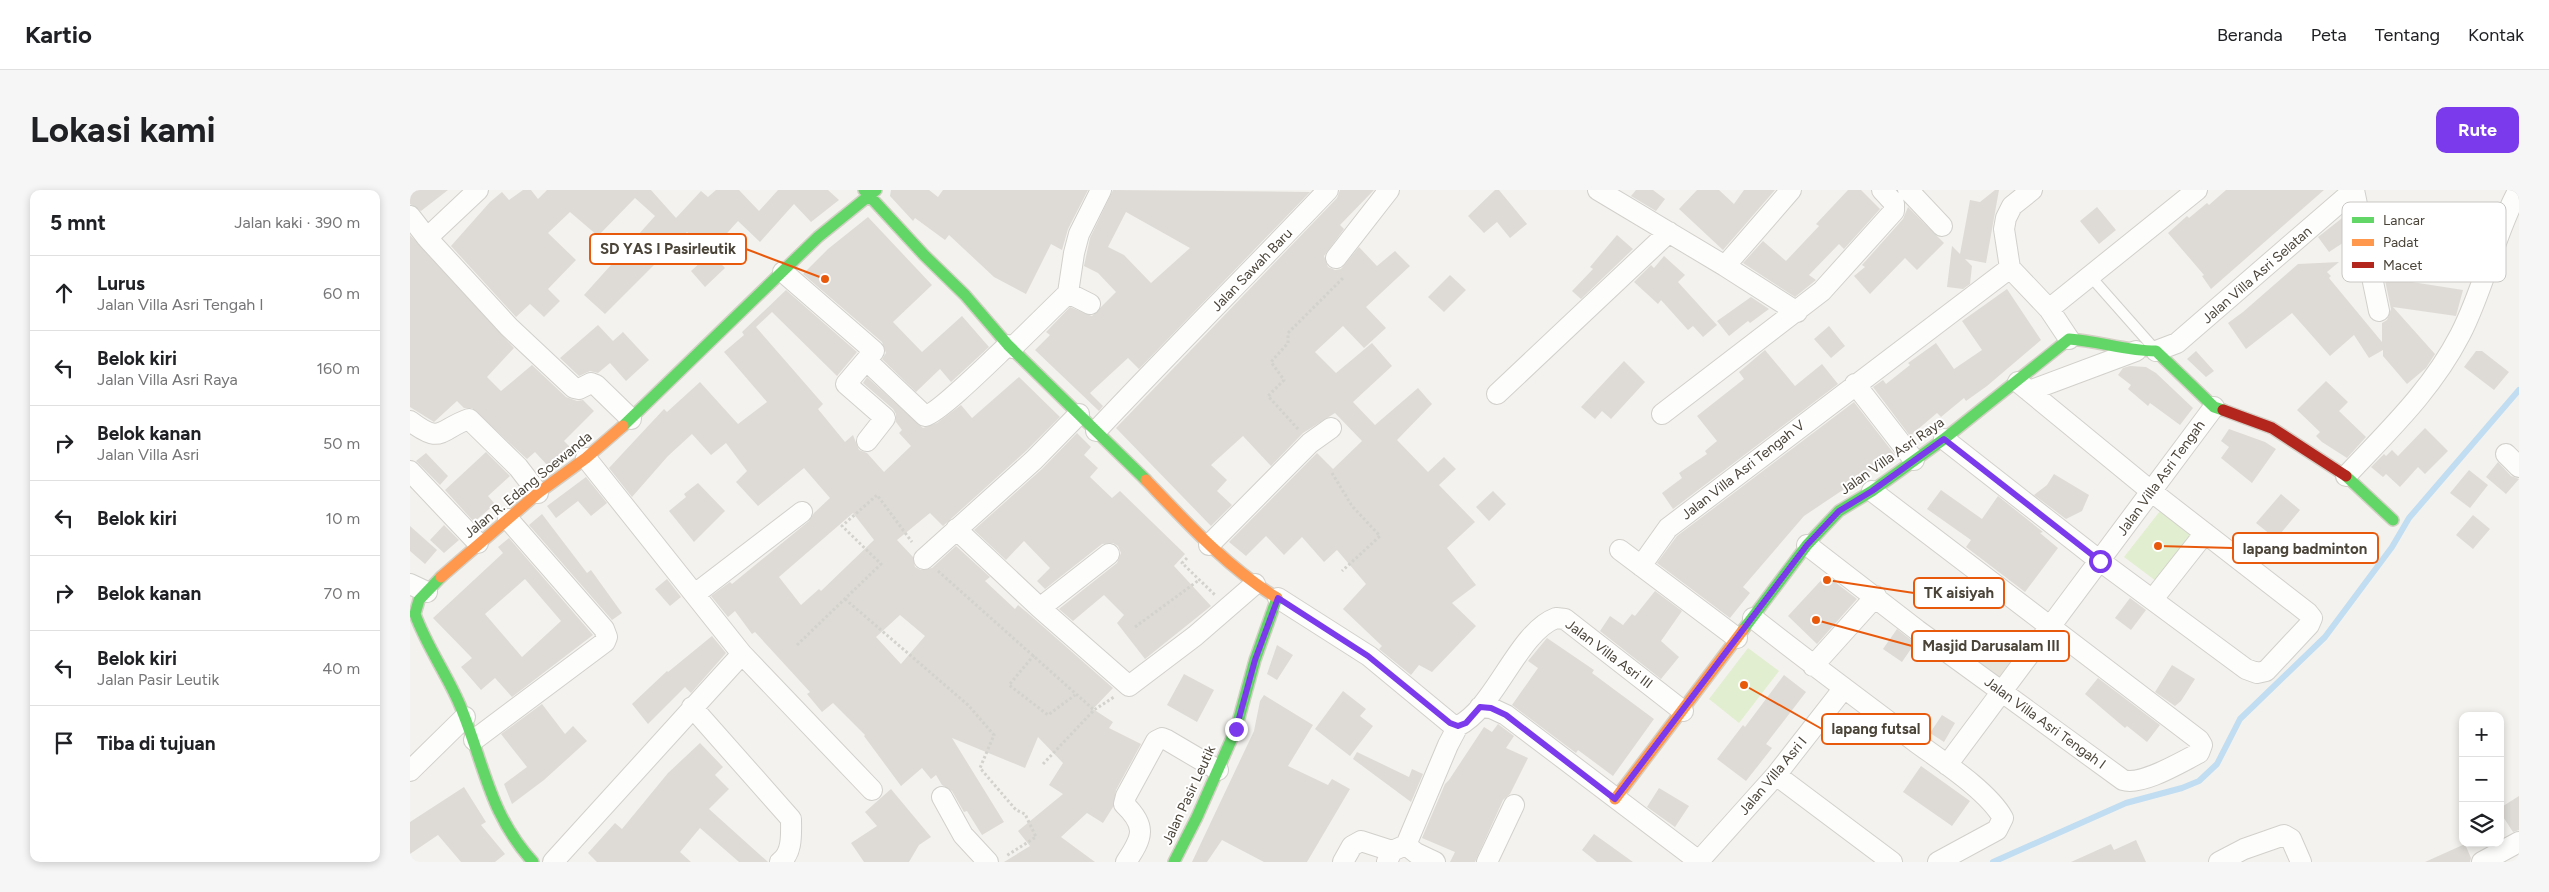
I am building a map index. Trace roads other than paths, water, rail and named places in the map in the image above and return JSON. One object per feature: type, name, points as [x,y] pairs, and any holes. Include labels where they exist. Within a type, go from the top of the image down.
[{"type":"street","points":[[410,216],[427,238],[478,190]]},
{"type":"street","points":[[868,361],[925,416],[930,415],[1068,293],[1079,234],[1101,190]]},
{"type":"street","name":"Jalan Sawah Baru","points":[[1096,431],[1138,384],[1176,350],[1328,190]]},
{"type":"street","points":[[1341,267],[1389,190]]},
{"type":"street","points":[[1598,190],[1726,266],[1796,312]]},
{"type":"street","points":[[1726,266],[1791,190]]},
{"type":"street","points":[[1662,414],[1822,291],[1894,211],[1894,203],[1882,190]]},
{"type":"street","points":[[1908,190],[1942,226]]},
{"type":"street","points":[[2032,190],[2012,206],[2006,218],[2004,229],[2010,268],[2049,308],[2069,340],[2086,340],[2136,351],[2156,351],[2214,407],[2272,428],[2346,476],[2393,520]]},
{"type":"street","points":[[2049,308],[2092,277],[2197,190]]},
{"type":"street","name":"Jalan Villa Asri Selatan","points":[[2156,351],[2177,343],[2354,190]]},
{"type":"street","points":[[2506,221],[2518,191]]},
{"type":"street","points":[[870,192],[924,255],[965,295],[1010,346],[1207,543],[1255,584],[1368,656],[1450,723],[1458,726],[1395,852]]},
{"type":"street","name":"Jalan R. Edang Soewanda","points":[[533,862],[507,832],[497,814],[465,717],[419,626],[415,614],[419,600],[419,588],[478,543],[538,493],[586,458],[631,419],[698,350],[829,227],[870,192]]},
{"type":"street","points":[[1497,394],[1670,232]]},
{"type":"street","points":[[428,239],[509,327],[574,388],[579,389],[591,383],[596,385],[631,419]]},
{"type":"street","name":"Jalan Villa Asri Tengah V","points":[[1641,566],[1668,528],[2010,268]]},
{"type":"street","points":[[783,272],[874,351],[868,361],[846,384],[885,418],[866,441]]},
{"type":"street","points":[[2373,282],[2379,311]]},
{"type":"street","points":[[2346,476],[2423,394],[2443,366],[2461,333],[2481,282]]},
{"type":"street","points":[[1068,293],[1090,304]]},
{"type":"street","name":"Jalan Villa Asri Raya","points":[[1615,799],[1807,545],[1839,511],[1872,491],[1944,439],[2024,386],[2047,354],[2069,340]]},
{"type":"street","points":[[2024,386],[2136,351]]},
{"type":"street","points":[[1855,384],[1914,460]]},
{"type":"street","points":[[1944,439],[2100,561],[2246,669],[2257,673],[2266,671],[2309,625],[2312,618],[2308,613],[2152,492],[2024,386]]},
{"type":"street","name":"Jalan Villa Asri Tengah","points":[[1947,765],[2214,407]]},
{"type":"street","points":[[924,559],[1034,460],[1079,414]]},
{"type":"street","points":[[410,421],[429,434],[437,436],[469,419],[518,466],[538,493]]},
{"type":"street","points":[[1207,543],[1310,443],[1331,428]]},
{"type":"street","points":[[586,458],[742,654],[872,790]]},
{"type":"street","points":[[410,471],[478,543]]},
{"type":"street","points":[[1872,491],[2051,627]]},
{"type":"street","points":[[695,594],[802,512]]},
{"type":"street","points":[[474,740],[605,642],[607,637],[604,629],[508,519]]},
{"type":"street","points":[[956,529],[1040,608],[1129,686],[1255,584]]},
{"type":"street","points":[[2153,599],[2205,533]]},
{"type":"street","name":"Jalan Villa Asri Tengah I","points":[[1807,545],[1876,596],[1917,630],[2123,780],[2129,782],[2142,780],[2199,753],[2202,745],[2199,740],[2051,627]]},
{"type":"street","points":[[1620,550],[1737,638]]},
{"type":"street","points":[[1040,608],[1109,554]]},
{"type":"street","points":[[1813,666],[1876,596]]},
{"type":"street","name":"Jalan Pasir Leutik","points":[[1174,862],[1236,729],[1255,660],[1278,598]]},
{"type":"street","name":"Jalan Villa Asri III","points":[[1458,726],[1466,723],[1480,707],[1540,627],[1556,618],[1566,619],[1683,711]]},
{"type":"street","points":[[1753,618],[1813,666],[1947,765],[1996,806],[2003,818],[1998,830],[1938,862]]},
{"type":"street","points":[[554,862],[692,707],[742,654]]},
{"type":"street","name":"Jalan Villa Asri I","points":[[1699,861],[1776,775],[1844,688]]},
{"type":"street","points":[[692,707],[791,819],[791,842],[785,858],[780,862]]},
{"type":"street","points":[[1480,707],[1491,708],[1506,715],[1699,861]]},
{"type":"street","points":[[410,771],[465,717]]},
{"type":"street","points":[[1126,862],[1137,845],[1142,828],[1138,819],[1124,804],[1126,796],[1156,741],[1162,738],[1167,740],[1218,770]]},
{"type":"street","points":[[1776,775],[1892,862]]},
{"type":"street","points":[[942,797],[963,835],[997,860]]},
{"type":"street","points":[[1487,862],[1514,805]]},
{"type":"street","points":[[2219,862],[2244,849],[2284,835],[2291,839],[2301,862]]},
{"type":"street","points":[[1343,862],[1352,846],[1361,841],[1395,852],[1416,853],[1434,862]]},
{"type":"street","points":[[2482,862],[2519,842]]},
{"type":"lane","points":[[2092,277],[2156,351]]},
{"type":"waterway","points":[[1993,862],[2126,803],[2182,788],[2199,781],[2217,764],[2240,719],[2325,637],[2392,547],[2409,518],[2519,390]]},
{"type":"place","name":"SD YAS I Pasirleutik","points":[[825,279]]},
{"type":"place","name":"lapang badminton","points":[[2158,546]]},
{"type":"place","name":"TK aisiyah","points":[[1827,580]]},
{"type":"place","name":"Masjid Darusalam III","points":[[1816,620]]},
{"type":"place","name":"lapang futsal","points":[[1744,685]]}]
